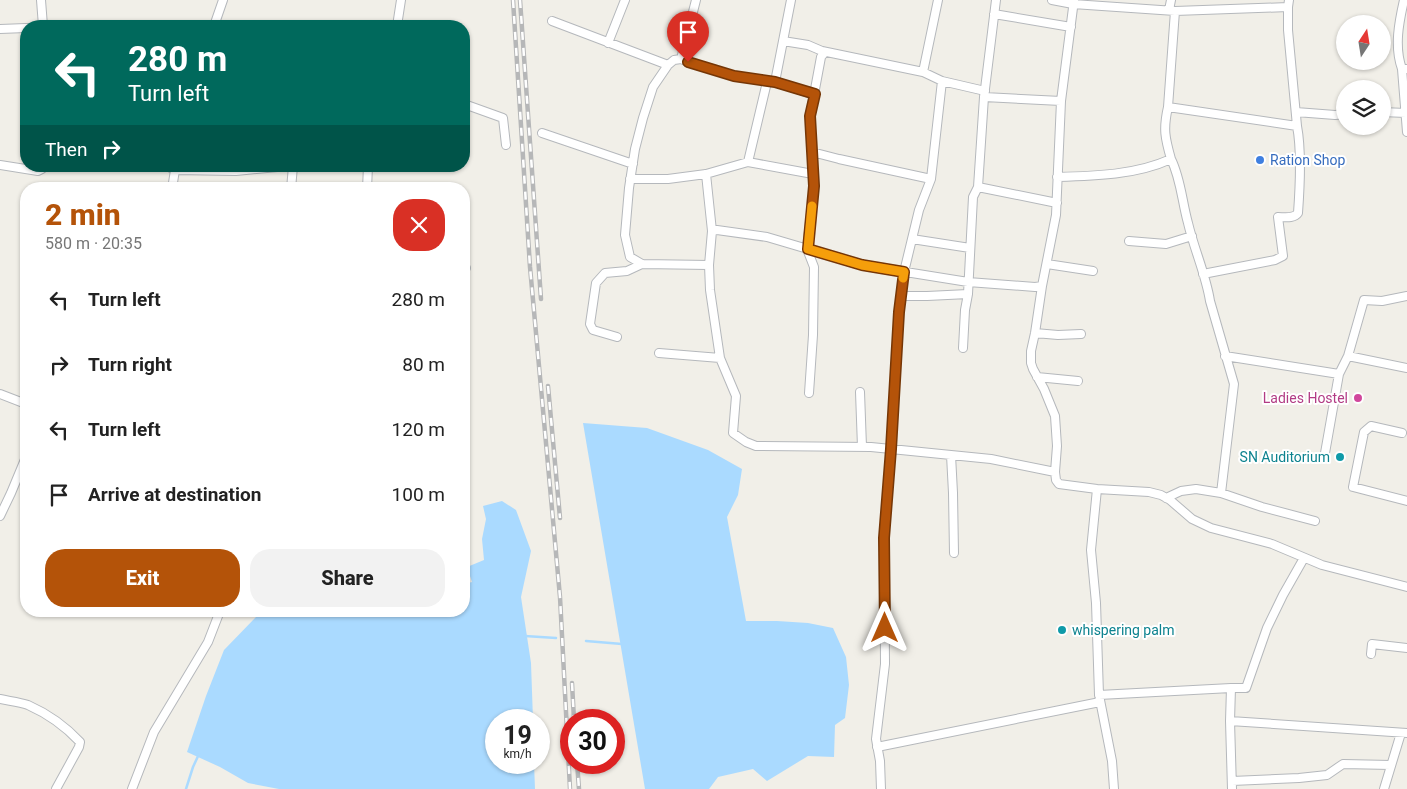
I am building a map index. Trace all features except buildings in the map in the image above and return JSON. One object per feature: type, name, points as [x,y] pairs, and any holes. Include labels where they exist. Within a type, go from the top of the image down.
[{"type":"street","points":[[41,0],[43,20]]},
{"type":"street","points":[[216,20],[223,0]]},
{"type":"street","points":[[398,20],[401,0]]},
{"type":"street","points":[[608,43],[624,0]]},
{"type":"street","points":[[682,59],[696,0]]},
{"type":"street","points":[[748,162],[783,41],[791,0]]},
{"type":"street","points":[[923,72],[938,0]]},
{"type":"street","points":[[963,348],[973,197],[978,187],[984,94],[996,0]]},
{"type":"street","points":[[1052,0],[1172,10],[1289,4],[1288,30],[1299,136],[1300,190],[1298,213],[1293,217],[1278,216],[1283,256],[1275,260],[1203,274]]},
{"type":"street","points":[[1171,0],[1168,108],[1164,134],[1176,170],[1188,225],[1234,384],[1221,493]]},
{"type":"street","points":[[1404,0],[1398,60],[1404,69],[1407,132]]},
{"type":"street","points":[[1074,2],[1061,101],[1057,203],[1031,350],[1033,369],[1055,416],[1057,446],[1056,480],[1059,484],[1098,489],[1149,492],[1166,498],[1192,519],[1211,528],[1272,544],[1322,566],[1407,587]]},
{"type":"street","points":[[994,14],[1071,27]]},
{"type":"street","points":[[552,21],[668,65]]},
{"type":"street","points":[[0,29],[20,28]]},
{"type":"street","points":[[783,41],[923,72],[942,81],[984,94],[1061,101]]},
{"type":"street","points":[[809,393],[813,335],[814,267],[808,249],[814,186],[810,116],[821,57],[825,52],[822,51]]},
{"type":"street","points":[[642,264],[630,257],[625,235],[630,179],[635,149],[653,87],[668,65],[674,60],[682,59],[734,76],[771,82],[815,94]]},
{"type":"street","points":[[881,789],[880,761],[876,739],[885,664],[884,538],[898,322],[904,272],[919,210],[931,179],[942,81]]},
{"type":"street","points":[[470,106],[503,118],[506,145]]},
{"type":"street","points":[[1168,108],[1297,126]]},
{"type":"street","points":[[1296,112],[1336,115]]},
{"type":"street","points":[[1391,112],[1406,113]]},
{"type":"street","points":[[542,133],[632,164]]},
{"type":"street","points":[[812,152],[931,179]]},
{"type":"street","points":[[1057,177],[1098,176],[1156,166],[1171,159]]},
{"type":"street","points":[[630,179],[668,179],[706,174],[748,162],[814,174]]},
{"type":"street","points":[[0,165],[20,168]]},
{"type":"street","points":[[706,174],[712,231],[709,265],[710,290],[720,358],[736,396],[733,433],[756,446],[891,449],[991,459],[1055,472]]},
{"type":"street","points":[[978,187],[1057,203]]},
{"type":"street","points":[[712,231],[717,230],[767,237],[862,265],[968,282],[1042,286]]},
{"type":"street","points":[[1129,241],[1166,244],[1192,236]]},
{"type":"street","points":[[912,239],[970,248]]},
{"type":"street","points":[[617,337],[593,330],[590,324],[596,283],[605,274],[627,271],[642,264],[709,265]]},
{"type":"street","points":[[1047,264],[1093,271]]},
{"type":"street","points":[[901,296],[968,294]]},
{"type":"street","points":[[1325,453],[1339,374],[1348,356],[1364,300],[1382,301],[1407,296]]},
{"type":"street","points":[[1035,333],[1058,335],[1082,334]]},
{"type":"street","points":[[659,353],[720,358]]},
{"type":"street","points":[[1225,356],[1339,374]]},
{"type":"street","points":[[1348,356],[1407,368]]},
{"type":"street","points":[[1037,377],[1078,381]]},
{"type":"street","points":[[860,392],[862,447]]},
{"type":"street","points":[[0,394],[20,402]]},
{"type":"street","points":[[1402,433],[1371,426],[1364,432],[1353,487],[1407,501]]},
{"type":"street","points":[[951,455],[954,493],[954,553]]},
{"type":"street","points":[[0,516],[20,472]]},
{"type":"street","points":[[1098,489],[1091,550],[1096,603],[1100,698],[1112,761],[1114,789]]},
{"type":"street","points":[[1166,498],[1181,491],[1196,489],[1221,493],[1262,507],[1315,521]]},
{"type":"street","points":[[877,747],[1100,698],[1246,688],[1267,628],[1304,558]]},
{"type":"street","points":[[132,789],[154,732],[208,642],[218,617]]},
{"type":"street","points":[[1371,654],[1372,644],[1407,648]]},
{"type":"street","points":[[1231,688],[1232,785],[1327,775],[1343,764],[1391,766]]},
{"type":"street","points":[[0,699],[27,705],[46,715],[80,742],[80,748],[56,789]]},
{"type":"street","points":[[1230,721],[1404,733],[1384,789]]},
{"type":"water","points":[[583,423],[647,428],[708,450],[742,469],[738,495],[727,517],[746,621],[808,623],[833,628],[846,657],[849,685],[845,718],[835,725],[834,757],[808,756],[767,781],[753,769],[718,777],[709,789],[645,789]]},
{"type":"water","points":[[502,501],[516,510],[531,551],[521,597],[531,663],[533,709],[485,709],[485,774],[534,774],[535,789],[279,789],[248,783],[220,767],[187,752],[224,650],[256,617],[470,617],[470,582],[472,582],[470,566],[484,560],[482,539],[486,519],[483,506]]},
{"type":"waterway","points":[[525,636],[556,638]]},
{"type":"waterway","points":[[586,641],[622,644]]},
{"type":"waterway","points":[[186,789],[199,754]]},
{"type":"railway","points":[[513,0],[530,267],[560,597],[570,789]]},
{"type":"railway","points":[[520,0],[541,299]]},
{"type":"railway","points":[[548,386],[560,518]]},
{"type":"railway","points":[[572,683],[573,709]]},
{"type":"railway","points":[[578,774],[579,789]]},
{"type":"slow traffic","points":[[812,206],[808,249],[862,265],[904,272],[903,278]]},
{"type":"place","name":"Ration Shop","points":[[1260,160]]},
{"type":"place","name":"Ladies Hostel","points":[[1358,398]]},
{"type":"place","name":"SN Auditorium","points":[[1340,457]]},
{"type":"place","name":"whispering palm","points":[[1062,630]]},
{"type":"route","points":[[688,62],[734,76],[775,82],[815,94],[810,116],[814,186],[808,249],[862,265],[904,272],[899,312],[884,538],[885,628]]}]
